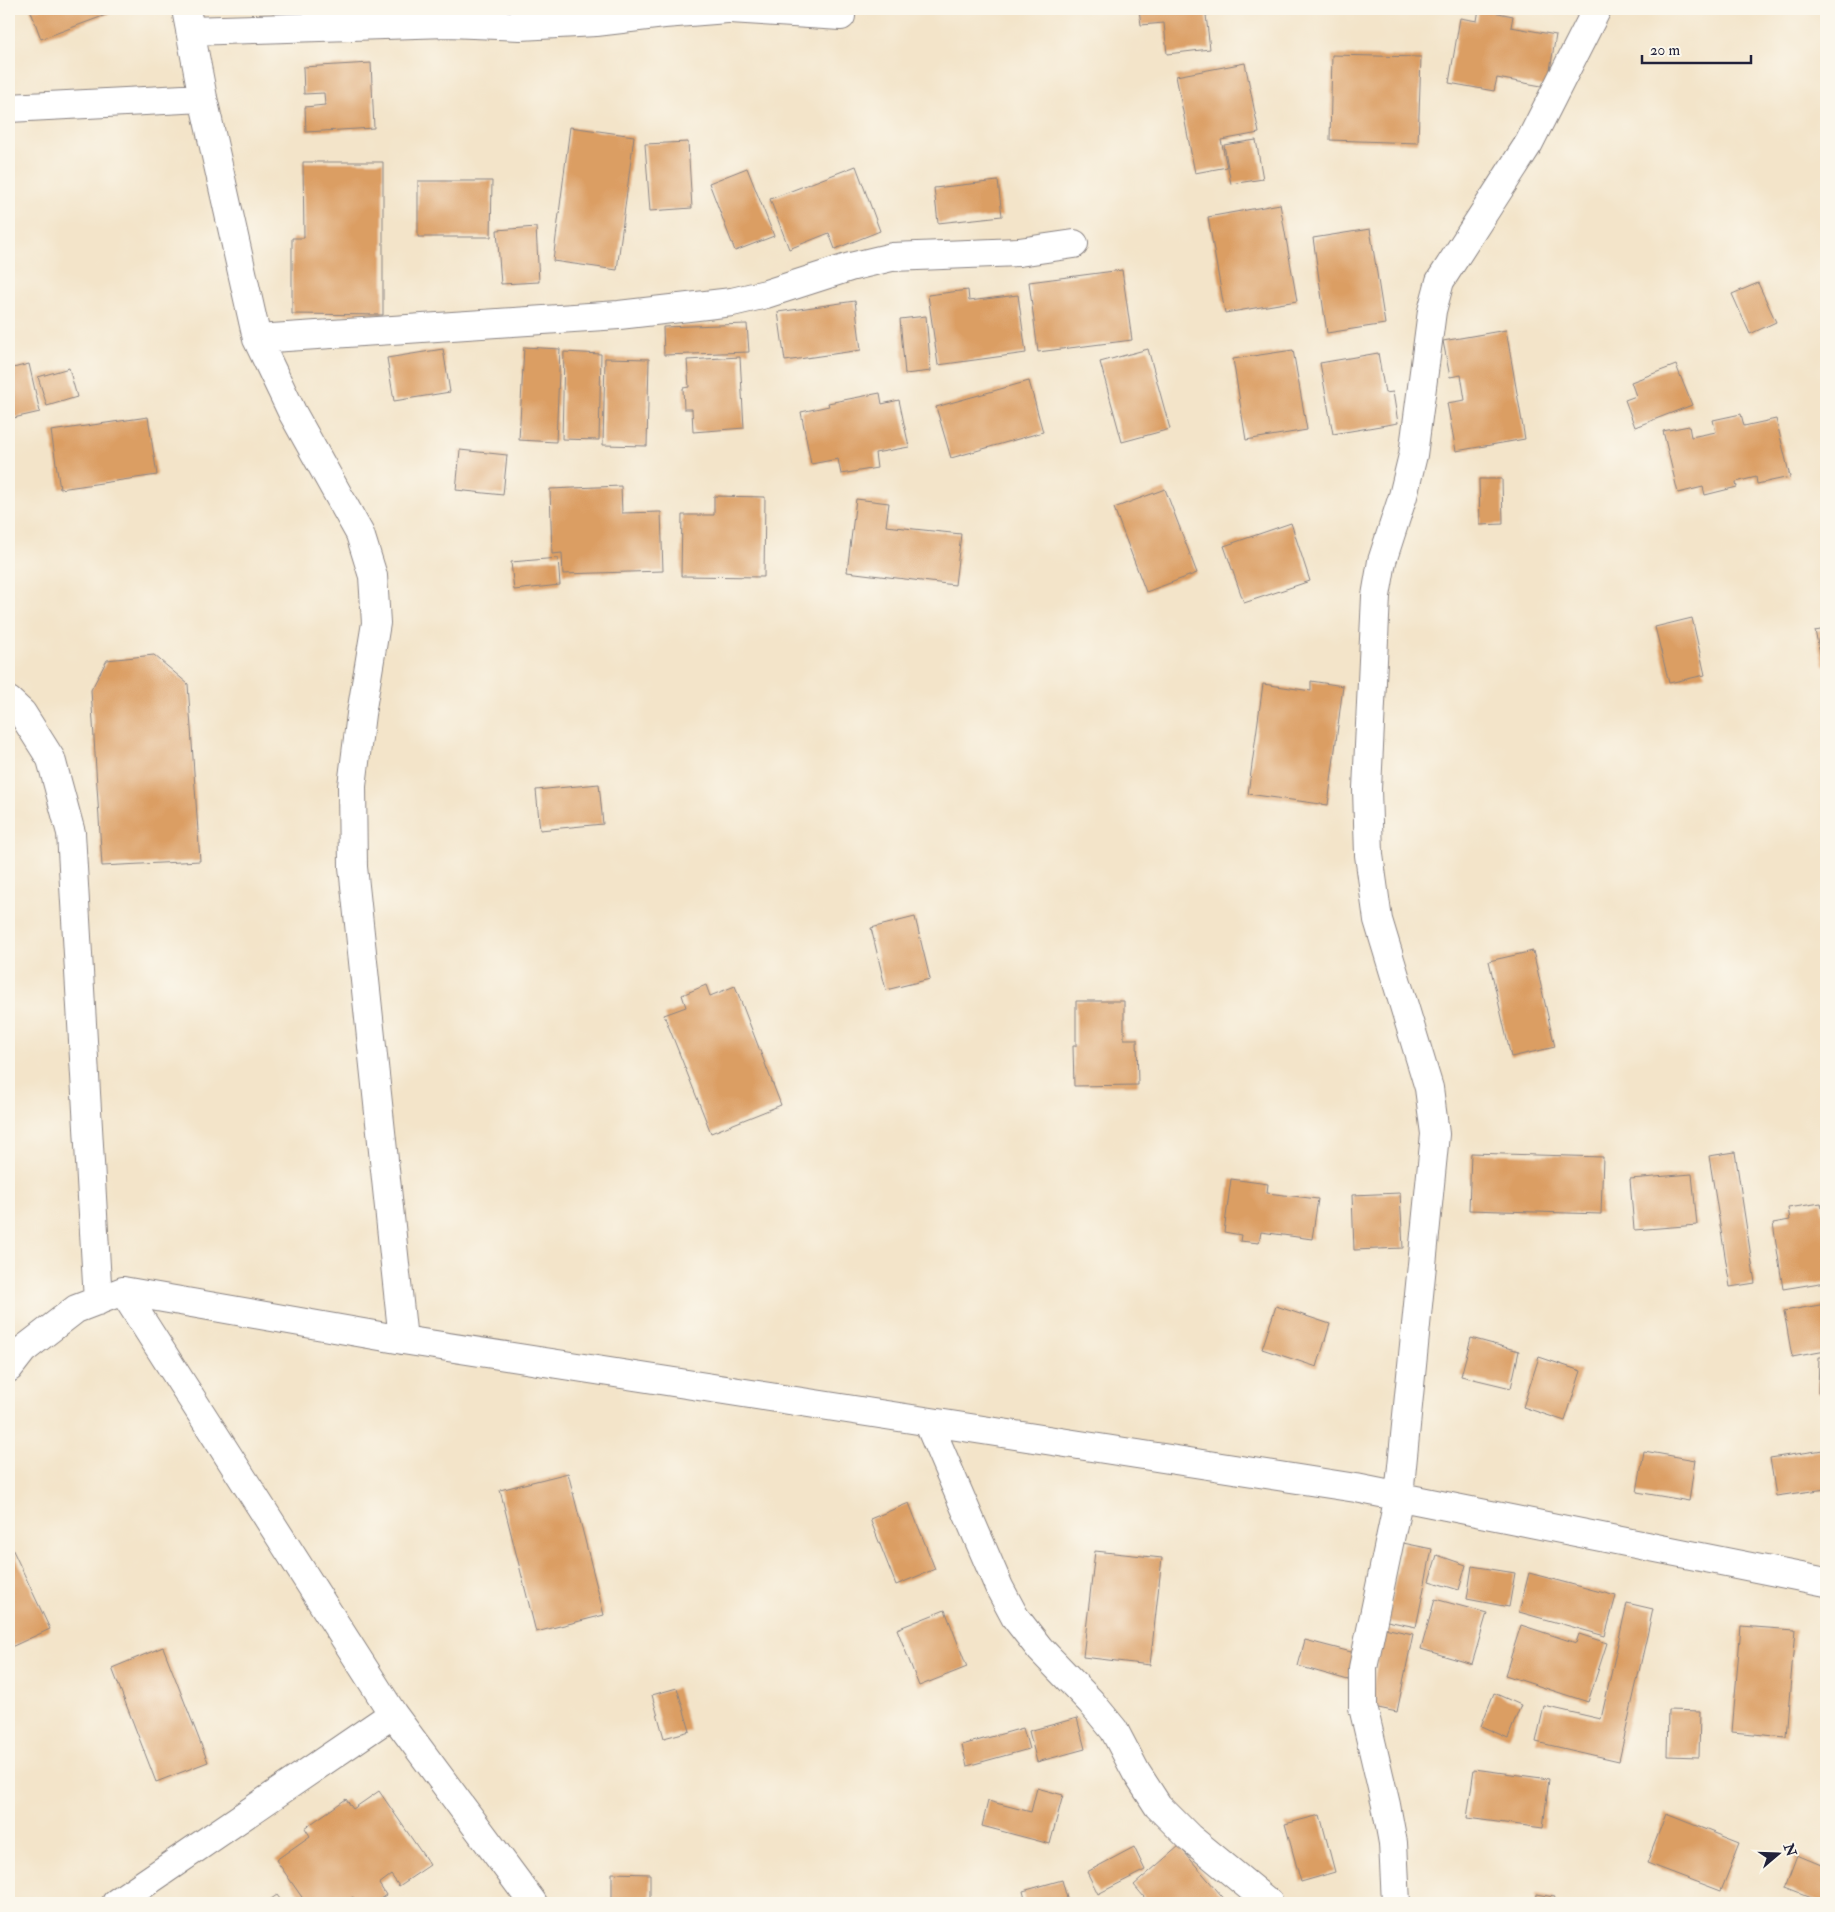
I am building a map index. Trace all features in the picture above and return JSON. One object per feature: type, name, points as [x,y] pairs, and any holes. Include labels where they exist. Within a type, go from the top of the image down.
[{"type":"street","points":[[403,1340],[353,867],[352,786],[361,714],[376,623],[374,576],[360,534],[292,412],[257,339],[203,98],[188,20],[448,23],[520,26],[596,22],[729,9],[841,16]]},
{"type":"street","points":[[1396,1903],[1393,1843],[1363,1707],[1363,1668],[1399,1496],[1435,1134],[1429,1088],[1378,920],[1369,855],[1367,789],[1376,596],[1382,561],[1403,496],[1413,455],[1432,311],[1440,281],[1528,143],[1597,9]]},
{"type":"street","points":[[9,108],[203,98]]},
{"type":"street","points":[[257,339],[619,315],[732,302],[766,294],[850,267],[892,257],[1019,252],[1074,244]]},
{"type":"street","points":[[9,701],[22,713],[51,759],[71,833],[98,1300]]},
{"type":"street","points":[[9,1368],[23,1350],[76,1309],[123,1291],[403,1340],[1399,1496],[1826,1582]]},
{"type":"street","points":[[123,1291],[393,1714],[533,1903]]},
{"type":"street","points":[[928,1422],[999,1587],[1015,1617],[1040,1649],[1091,1702],[1114,1730],[1136,1772],[1158,1806],[1189,1837],[1269,1903]]},
{"type":"street","points":[[116,1903],[393,1714]]},
{"type":"building","points":[[30,9],[122,9],[41,39]]},
{"type":"building","points":[[1139,9],[1239,9],[1239,11],[1206,15],[1210,49],[1167,54],[1164,23],[1141,25]]},
{"type":"building","points":[[1479,9],[1513,16],[1511,27],[1556,35],[1547,87],[1497,78],[1494,91],[1449,83],[1460,18],[1477,21]]},
{"type":"building","points":[[1332,55],[1421,57],[1418,143],[1330,140]]},
{"type":"building","points":[[371,63],[374,128],[306,132],[305,107],[325,105],[324,93],[304,94],[303,67]]},
{"type":"building","points":[[1245,63],[1259,133],[1221,140],[1227,167],[1195,173],[1176,76]]},
{"type":"building","points":[[570,127],[634,136],[617,270],[553,261]]},
{"type":"building","points":[[1256,140],[1263,179],[1231,184],[1224,145]]},
{"type":"building","points":[[688,142],[692,208],[650,211],[645,144]]},
{"type":"building","points":[[303,162],[383,162],[383,315],[292,314],[292,238],[304,238]]},
{"type":"building","points":[[856,166],[880,231],[835,249],[829,233],[789,249],[770,199]]},
{"type":"building","points":[[747,168],[774,236],[735,251],[709,183]]},
{"type":"building","points":[[418,181],[492,181],[491,237],[418,237]]},
{"type":"building","points":[[998,181],[1002,216],[938,223],[934,188]]},
{"type":"building","points":[[1280,204],[1297,301],[1225,313],[1208,217]]},
{"type":"building","points":[[536,227],[539,282],[501,284],[497,230]]},
{"type":"building","points":[[1370,229],[1385,324],[1327,333],[1313,238]]},
{"type":"building","points":[[1122,270],[1132,340],[1038,352],[1029,282]]},
{"type":"building","points":[[1758,283],[1776,322],[1750,334],[1732,294]]},
{"type":"building","points":[[968,290],[969,301],[1018,295],[1026,353],[938,365],[928,295]]},
{"type":"building","points":[[855,301],[861,350],[785,361],[778,312]]},
{"type":"building","points":[[926,316],[931,371],[905,374],[900,319]]},
{"type":"building","points":[[747,324],[749,352],[664,355],[663,327]]},
{"type":"building","points":[[1506,330],[1525,439],[1456,451],[1447,403],[1465,400],[1461,375],[1450,377],[1443,341]]},
{"type":"building","points":[[524,347],[560,349],[556,442],[519,440]]},
{"type":"building","points":[[443,349],[450,392],[394,401],[387,358]]},
{"type":"building","points":[[1148,349],[1170,429],[1122,442],[1100,362]]},
{"type":"building","points":[[1293,350],[1307,430],[1246,440],[1233,359]]},
{"type":"building","points":[[564,352],[601,354],[599,440],[562,439]]},
{"type":"building","points":[[1378,353],[1385,393],[1393,392],[1398,423],[1333,434],[1320,363]]},
{"type":"building","points":[[740,357],[744,428],[693,432],[692,409],[684,409],[683,388],[689,387],[687,360]]},
{"type":"building","points":[[605,358],[649,359],[647,446],[603,445]]},
{"type":"building","points":[[29,364],[40,412],[9,419],[9,369]]},
{"type":"building","points":[[1676,365],[1692,405],[1635,427],[1625,400],[1636,396],[1631,382]]},
{"type":"building","points":[[69,368],[77,397],[47,406],[38,377]]},
{"type":"building","points":[[1029,381],[1043,432],[951,458],[936,407]]},
{"type":"building","points":[[880,393],[882,404],[899,400],[909,447],[875,453],[877,468],[841,474],[838,459],[811,464],[801,412],[829,406],[828,403]]},
{"type":"building","points":[[1741,414],[1744,426],[1776,419],[1790,477],[1757,484],[1756,477],[1736,482],[1737,487],[1705,495],[1703,487],[1678,493],[1663,431],[1689,426],[1691,437],[1716,432],[1713,420]]},
{"type":"building","points":[[148,417],[157,475],[60,489],[51,431]]},
{"type":"building","points":[[460,450],[507,455],[503,495],[456,490]]},
{"type":"building","points":[[1479,479],[1502,479],[1503,524],[1480,525]]},
{"type":"building","points":[[621,486],[622,513],[661,512],[663,571],[563,574],[562,553],[552,554],[550,489]]},
{"type":"building","points":[[1165,489],[1197,573],[1146,592],[1114,508]]},
{"type":"building","points":[[714,496],[765,497],[764,577],[681,576],[682,515],[714,515]]},
{"type":"building","points":[[856,499],[889,503],[886,526],[961,534],[955,585],[847,572]]},
{"type":"building","points":[[1291,523],[1310,581],[1244,603],[1224,546]]},
{"type":"building","points":[[558,558],[560,585],[514,590],[511,562]]},
{"type":"building","points":[[1692,618],[1705,675],[1669,683],[1655,627]]},
{"type":"building","points":[[1826,629],[1826,665],[1823,666],[1815,631]]},
{"type":"building","points":[[154,655],[188,684],[200,861],[102,866],[91,690],[107,660]]},
{"type":"building","points":[[1311,681],[1343,686],[1328,805],[1248,794],[1263,684],[1311,691]]},
{"type":"building","points":[[599,784],[603,824],[540,830],[536,790]]},
{"type":"building","points":[[915,917],[930,979],[886,990],[871,928]]},
{"type":"building","points":[[1533,951],[1555,1047],[1511,1057],[1489,961]]},
{"type":"building","points":[[706,985],[710,996],[735,986],[781,1105],[711,1133],[664,1015],[686,1007],[682,995]]},
{"type":"building","points":[[1076,1001],[1124,1001],[1124,1039],[1137,1039],[1138,1085],[1074,1086],[1073,1046],[1076,1046]]},
{"type":"building","points":[[1735,1152],[1755,1283],[1730,1287],[1709,1156]]},
{"type":"building","points":[[1471,1153],[1603,1157],[1601,1214],[1469,1210]]},
{"type":"building","points":[[1692,1174],[1697,1225],[1634,1230],[1630,1179]]},
{"type":"building","points":[[1231,1179],[1268,1184],[1267,1193],[1318,1199],[1312,1239],[1261,1232],[1259,1243],[1240,1241],[1241,1235],[1224,1232]]},
{"type":"building","points":[[1400,1193],[1403,1248],[1354,1250],[1352,1195]]},
{"type":"building","points":[[1821,1203],[1824,1219],[1826,1219],[1826,1282],[1783,1289],[1773,1223],[1790,1220],[1788,1208]]},
{"type":"building","points":[[1826,1304],[1826,1351],[1792,1357],[1784,1311]]},
{"type":"building","points":[[1276,1306],[1330,1324],[1317,1367],[1262,1349]]},
{"type":"building","points":[[1471,1338],[1519,1351],[1511,1388],[1461,1376]]},
{"type":"building","points":[[1539,1357],[1581,1371],[1565,1421],[1523,1407]]},
{"type":"building","points":[[1819,1357],[1826,1357],[1826,1393],[1818,1393]]},
{"type":"building","points":[[1823,1450],[1826,1469],[1826,1489],[1776,1496],[1770,1458]]},
{"type":"building","points":[[1644,1451],[1695,1460],[1689,1501],[1637,1492]]},
{"type":"building","points":[[568,1473],[604,1615],[536,1632],[500,1490]]},
{"type":"building","points":[[909,1503],[935,1569],[896,1585],[870,1519]]},
{"type":"building","points":[[9,1542],[50,1629],[9,1648]]},
{"type":"building","points":[[1403,1543],[1432,1549],[1416,1627],[1387,1621]]},
{"type":"building","points":[[1095,1551],[1162,1558],[1150,1665],[1083,1657]]},
{"type":"building","points":[[1437,1555],[1466,1565],[1459,1590],[1429,1581]]},
{"type":"building","points":[[1472,1566],[1515,1573],[1509,1607],[1467,1599]]},
{"type":"building","points":[[1529,1573],[1616,1596],[1605,1636],[1519,1612]]},
{"type":"building","points":[[1435,1599],[1487,1613],[1472,1664],[1421,1649]]},
{"type":"building","points":[[1627,1603],[1653,1609],[1619,1761],[1536,1742],[1544,1706],[1601,1719]]},
{"type":"building","points":[[945,1610],[967,1667],[919,1686],[897,1629]]},
{"type":"building","points":[[1521,1625],[1576,1643],[1579,1634],[1607,1643],[1588,1702],[1505,1675]]},
{"type":"building","points":[[1741,1626],[1795,1630],[1786,1737],[1732,1732]]},
{"type":"building","points":[[1384,1628],[1413,1634],[1397,1712],[1369,1706]]},
{"type":"building","points":[[1305,1640],[1355,1653],[1348,1680],[1298,1666]]},
{"type":"building","points":[[163,1647],[208,1762],[156,1782],[112,1668]]},
{"type":"building","points":[[677,1688],[690,1731],[664,1738],[652,1695]]},
{"type":"building","points":[[1494,1693],[1521,1705],[1508,1738],[1481,1726]]},
{"type":"building","points":[[1668,1710],[1700,1711],[1699,1757],[1667,1756]]},
{"type":"building","points":[[1077,1718],[1085,1749],[1037,1762],[1029,1731]]},
{"type":"building","points":[[1023,1728],[1029,1749],[967,1766],[962,1745]]},
{"type":"building","points":[[1474,1769],[1549,1779],[1543,1828],[1467,1818]]},
{"type":"building","points":[[1037,1788],[1063,1795],[1050,1844],[982,1826],[988,1801],[1031,1812]]},
{"type":"building","points":[[379,1791],[430,1865],[399,1886],[391,1875],[379,1884],[386,1895],[374,1903],[357,1903],[353,1897],[343,1903],[306,1903],[276,1860],[310,1836],[305,1828],[346,1799],[353,1809]]},
{"type":"building","points":[[1666,1814],[1740,1843],[1721,1891],[1647,1863]]},
{"type":"building","points":[[1320,1815],[1335,1872],[1301,1882],[1285,1824]]},
{"type":"building","points":[[1179,1846],[1226,1903],[1149,1903],[1134,1885]]},
{"type":"building","points":[[1134,1847],[1145,1870],[1098,1894],[1087,1872]]},
{"type":"building","points":[[1797,1855],[1826,1867],[1826,1903],[1785,1887]]},
{"type":"building","points":[[612,1873],[650,1874],[650,1903],[612,1903]]},
{"type":"building","points":[[1062,1880],[1068,1902],[1026,1903],[1023,1891]]},
{"type":"building","points":[[1537,1894],[1554,1897],[1553,1903],[1536,1903]]},
{"type":"building","points":[[277,1895],[283,1903],[265,1903]]}]
